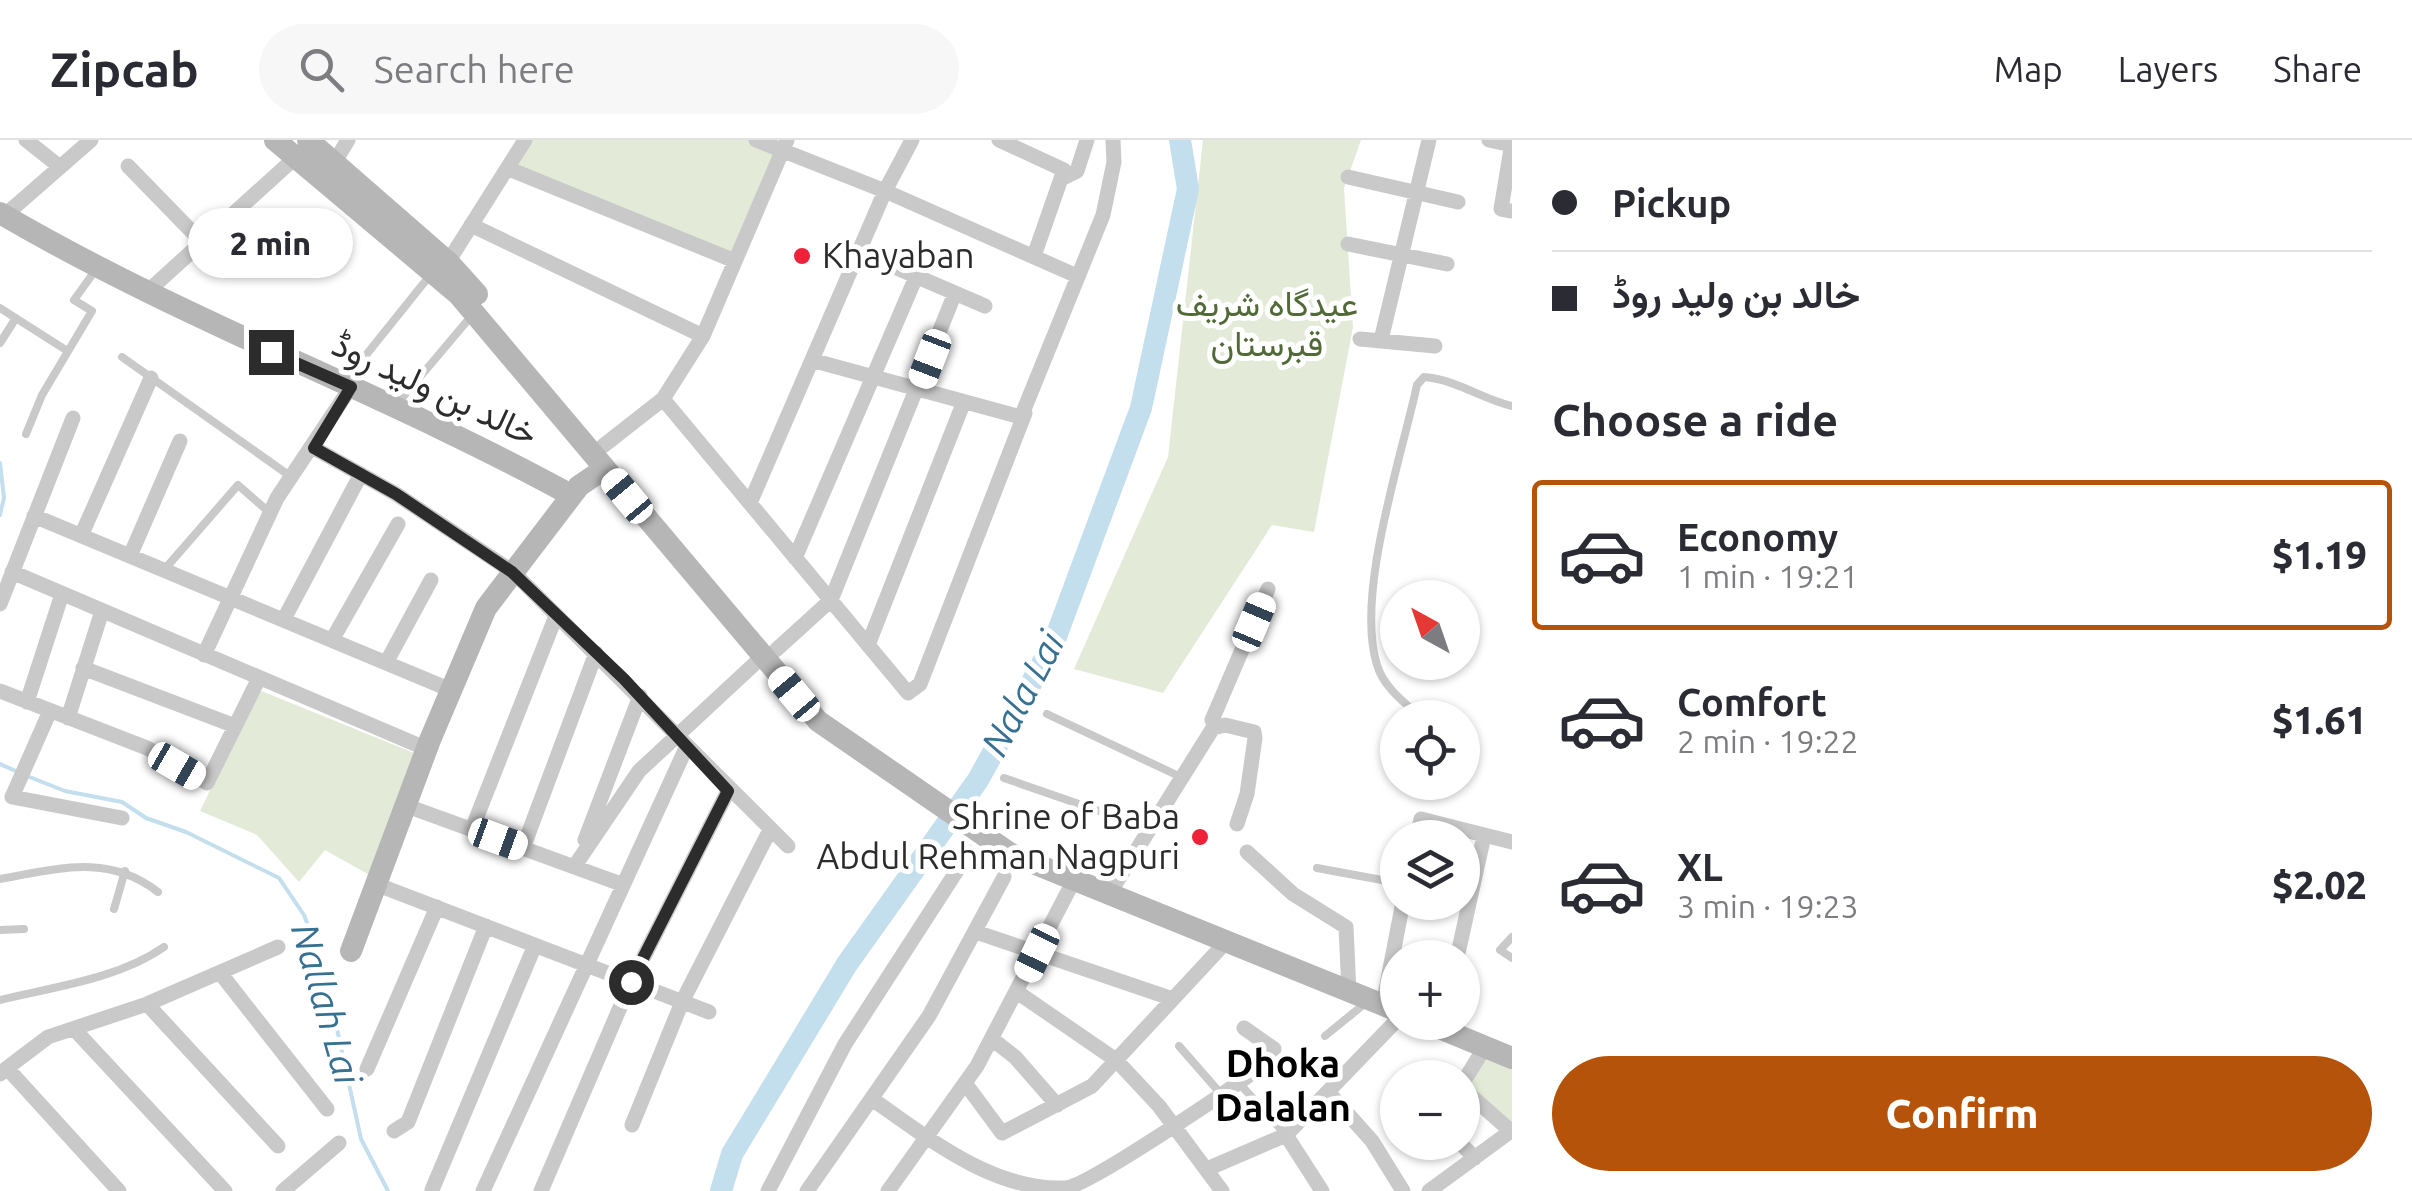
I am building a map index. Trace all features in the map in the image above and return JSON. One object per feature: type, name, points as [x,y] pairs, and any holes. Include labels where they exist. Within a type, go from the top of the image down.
[{"type":"main road","points":[[276,140],[334,163],[441,266],[769,653],[818,720],[1011,854],[1379,1005]]},
{"type":"main road","points":[[302,148],[441,266],[474,314],[604,458]]},
{"type":"main road","name":"خالد بن ولید روڈ","points":[[2,214],[97,268],[461,434],[571,495]]},
{"type":"main road","points":[[351,951],[427,749],[486,608],[571,495],[604,458]]},
{"type":"main road","points":[[1469,1040],[1512,1058]]},
{"type":"street","points":[[26,140],[60,167]]},
{"type":"street","points":[[2,214],[91,140]]},
{"type":"street","points":[[334,163],[348,140]]},
{"type":"street","points":[[441,266],[509,169],[524,140]]},
{"type":"street","points":[[756,140],[784,145],[1077,276]]},
{"type":"street","points":[[750,503],[815,361],[885,190],[912,140]]},
{"type":"street","points":[[999,140],[1058,166],[1065,177]]},
{"type":"street","points":[[1034,256],[1065,177],[1077,171],[1087,140]]},
{"type":"street","points":[[664,400],[908,693],[920,684],[1104,215],[1114,162],[1113,140]]},
{"type":"street","points":[[1381,340],[1429,140]]},
{"type":"street","points":[[1490,140],[1512,144],[1501,209],[1512,211]]},
{"type":"street","points":[[604,458],[664,400],[703,336],[784,145]]},
{"type":"street","points":[[147,292],[302,148]]},
{"type":"street","points":[[128,166],[202,242]]},
{"type":"street","points":[[509,169],[735,261]]},
{"type":"street","points":[[1348,177],[1458,202]]},
{"type":"street","points":[[472,225],[703,336]]},
{"type":"street","points":[[1348,244],[1447,264]]},
{"type":"street","points":[[860,252],[985,306]]},
{"type":"street","points":[[796,558],[916,276]]},
{"type":"street","points":[[574,867],[638,771],[682,741],[769,653],[831,600],[955,293]]},
{"type":"street","points":[[1360,340],[1435,346]]},
{"type":"street","points":[[815,361],[1017,418],[1025,413]]},
{"type":"street","points":[[81,536],[151,378]]},
{"type":"street","points":[[204,655],[270,513],[314,448],[347,385]]},
{"type":"street","points":[[868,645],[964,404]]},
{"type":"street","points":[[0,604],[73,418]]},
{"type":"street","points":[[130,556],[180,440]]},
{"type":"street","points":[[314,448],[512,572],[640,696],[728,791],[788,846]]},
{"type":"street","points":[[284,620],[360,474]]},
{"type":"street","points":[[34,516],[451,690]]},
{"type":"street","points":[[332,640],[398,524]]},
{"type":"street","points":[[12,572],[427,749]]},
{"type":"street","points":[[386,662],[430,580]]},
{"type":"street","points":[[1237,824],[1254,732],[1217,727],[1212,720],[1268,588]]},
{"type":"street","points":[[28,702],[62,594]]},
{"type":"street","points":[[68,718],[102,611]]},
{"type":"street","points":[[472,829],[556,616]]},
{"type":"street","points":[[523,848],[596,652]]},
{"type":"street","points":[[83,668],[235,726]]},
{"type":"street","points":[[0,690],[148,748],[207,782],[258,678]]},
{"type":"street","points":[[574,867],[640,696]]},
{"type":"street","points":[[50,711],[12,797],[122,818]]},
{"type":"street","points":[[1109,894],[1217,727]]},
{"type":"street","points":[[483,1191],[587,966],[682,741]]},
{"type":"street","points":[[541,1191],[631,982],[728,791]]},
{"type":"street","points":[[406,806],[621,884]]},
{"type":"street","points":[[632,1125],[682,1002],[770,830]]},
{"type":"street","points":[[1480,835],[1512,842]]},
{"type":"street","points":[[1461,940],[1484,836]]},
{"type":"street","points":[[768,1191],[846,1044],[969,852]]},
{"type":"street","points":[[1247,852],[1293,894],[1346,927],[1379,1005]]},
{"type":"street","points":[[778,1171],[806,1191],[929,1016],[1004,877]]},
{"type":"street","points":[[914,1191],[894,1184],[992,1039],[1074,880]]},
{"type":"street","points":[[378,885],[709,1012]]},
{"type":"street","points":[[367,1070],[437,908]]},
{"type":"street","points":[[1207,1169],[1286,1135],[1330,1094],[1379,1005],[1400,920]]},
{"type":"street","points":[[394,1131],[408,1122],[486,926]]},
{"type":"street","points":[[976,932],[1173,999]]},
{"type":"street","points":[[965,1084],[1002,1133],[1058,1105],[1092,1086],[1226,942]]},
{"type":"street","points":[[432,1190],[535,945]]},
{"type":"street","points":[[119,1191],[3,1071],[48,1037],[146,1004],[278,947]]},
{"type":"street","points":[[222,974],[327,1108]]},
{"type":"street","points":[[1017,992],[1116,1060],[1174,1126],[1222,1191]]},
{"type":"street","points":[[146,1004],[278,1146]]},
{"type":"street","points":[[74,1028],[225,1191]]},
{"type":"street","points":[[872,1099],[974,1167],[1030,1183],[1069,1188],[1239,1083],[1274,1048],[1244,1028]]},
{"type":"street","points":[[992,1039],[1015,1057],[1058,1105]]},
{"type":"street","points":[[1477,1060],[1485,1047]]},
{"type":"street","points":[[1330,1094],[1372,1141],[1403,1191]]},
{"type":"street","points":[[1480,1103],[1511,1131],[1480,1154]]},
{"type":"street","points":[[1286,1135],[1322,1191]]},
{"type":"street","points":[[283,1191],[339,1143]]},
{"type":"street","points":[[1429,1191],[1472,1160]]},
{"type":"lane","points":[[347,385],[441,266]]},
{"type":"lane","points":[[26,434],[66,350],[92,312],[74,300],[97,268]]},
{"type":"lane","points":[[0,308],[66,350]]},
{"type":"lane","points":[[396,406],[474,314]]},
{"type":"lane","points":[[0,343],[16,318]]},
{"type":"lane","points":[[122,357],[292,477]]},
{"type":"lane","points":[[1400,700],[1377,666],[1369,610],[1417,385],[1424,377],[1469,386],[1512,406]]},
{"type":"lane","points":[[164,570],[238,486],[270,513]]},
{"type":"lane","points":[[1046,714],[1183,778]]},
{"type":"lane","points":[[1004,778],[1151,828]]},
{"type":"lane","points":[[0,879],[81,865],[124,871],[158,892]]},
{"type":"lane","points":[[1317,868],[1380,880]]},
{"type":"lane","points":[[114,909],[124,871]]},
{"type":"lane","points":[[0,930],[24,929]]},
{"type":"lane","points":[[1512,937],[1500,950],[1512,958]]},
{"type":"lane","points":[[0,1000],[90,978],[147,958],[164,947]]},
{"type":"lane","points":[[1325,1036],[1379,1005]]},
{"type":"lane","points":[[1180,1046],[1221,1094]]},
{"type":"lane","points":[[1239,1083],[1286,1135]]},
{"type":"green space","points":[[524,140],[756,140],[782,150],[735,261],[509,169]]},
{"type":"green space","name":"عیدگاہ شریف قبرستان","points":[[1203,140],[1361,140],[1344,188],[1353,327],[1314,532],[1272,525],[1163,693],[1074,669],[1168,457]]},
{"type":"green space","points":[[259,690],[424,757],[380,881],[325,850],[299,882],[257,835],[200,811]]},
{"type":"green space","points":[[1485,1047],[1512,1058],[1512,1132],[1480,1103],[1478,1060]]},
{"type":"waterway","name":"Nala Lai","points":[[721,1191],[732,1154],[847,964],[978,780],[1054,642],[1141,408],[1188,189],[1180,140]]},
{"type":"waterway","name":"Nallah Lai","points":[[0,463],[4,498],[0,515]]},
{"type":"waterway","name":"Nallah Lai","points":[[0,764],[18,772]]},
{"type":"waterway","name":"Nallah Lai","points":[[27,776],[65,791],[122,802],[146,818],[186,832],[279,878],[304,915],[323,965],[361,1139],[388,1191]]},
{"type":"place","name":"Khayaban","points":[[802,256]]},
{"type":"place","name":"Shrine of Baba Abdul Rehman Nagpuri","points":[[1200,837]]},
{"type":"district","name":"Dhoka Dalalan","points":[[1283,1086]]},
{"type":"route","points":[[271,352],[351,387],[314,448],[396,494],[512,572],[624,679],[728,791],[631,982]]}]
